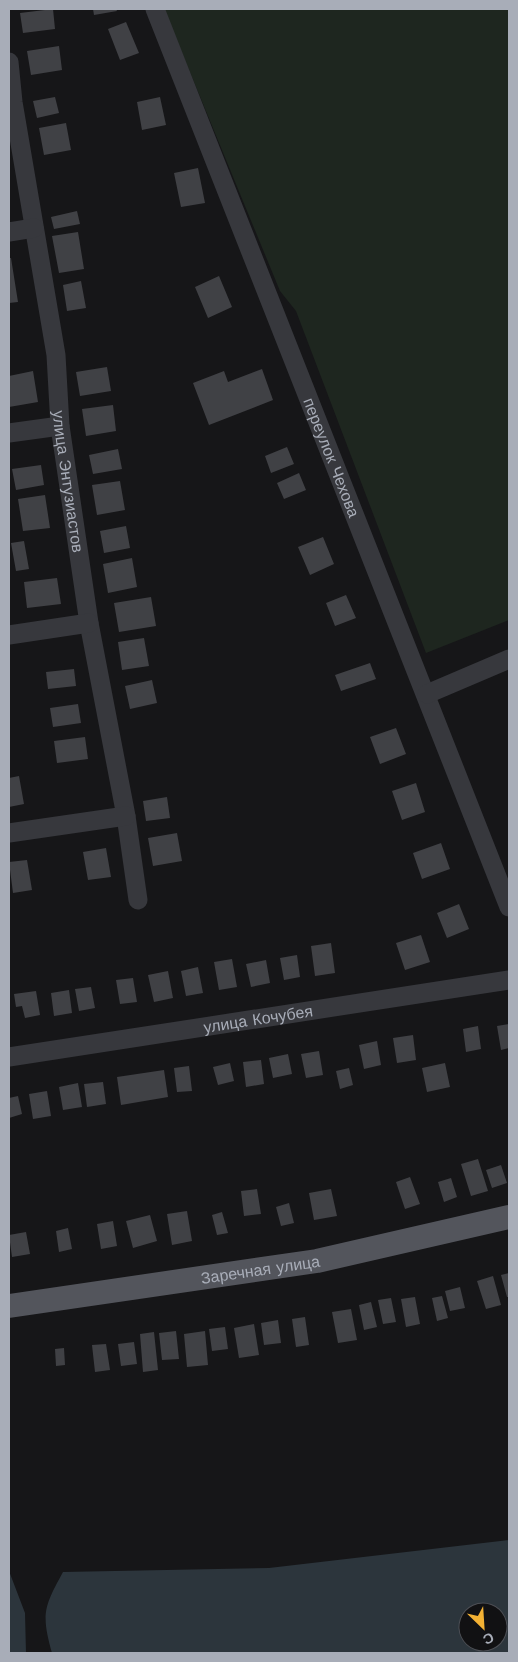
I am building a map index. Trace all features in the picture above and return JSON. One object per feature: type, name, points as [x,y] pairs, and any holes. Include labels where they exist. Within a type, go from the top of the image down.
[{"type":"main road","name":"Заречная улица","points":[[9,1306],[317,1261],[509,1217]]},
{"type":"street","name":"переулок Чехова","points":[[155,9],[427,694],[509,907]]},
{"type":"street","name":"улица Энтузиастов","points":[[9,62],[13,102],[56,356],[60,426],[89,623],[126,816],[138,900]]},
{"type":"street","points":[[9,232],[34,228]]},
{"type":"street","points":[[9,433],[60,426]]},
{"type":"street","points":[[9,635],[89,623]]},
{"type":"street","points":[[427,694],[509,659]]},
{"type":"street","points":[[9,833],[126,816]]},
{"type":"street","name":"улица Кочубея","points":[[9,1057],[509,980]]},
{"type":"shaded area","points":[[164,9],[509,9],[509,620],[426,653],[296,311],[280,291]]},
{"type":"shaded area","points":[[509,1540],[509,1653],[52,1653],[46,1629],[46,1611],[63,1572],[269,1568]]},
{"type":"shaded area","points":[[9,1571],[25,1613],[26,1653],[9,1653]]},
{"type":"building","points":[[53,9],[55,29],[23,33],[20,13]]},
{"type":"building","points":[[93,9],[116,9],[117,11],[94,15]]},
{"type":"building","points":[[126,22],[139,53],[120,60],[108,29]]},
{"type":"building","points":[[59,46],[62,70],[31,75],[27,51]]},
{"type":"building","points":[[55,97],[59,113],[37,118],[33,101]]},
{"type":"building","points":[[160,97],[166,125],[142,130],[137,102]]},
{"type":"building","points":[[66,123],[71,150],[44,155],[39,128]]},
{"type":"building","points":[[198,168],[205,203],[181,207],[174,173]]},
{"type":"building","points":[[77,211],[80,224],[54,229],[51,217]]},
{"type":"building","points":[[78,232],[84,269],[59,273],[52,236]]},
{"type":"building","points":[[9,258],[11,258],[18,302],[9,303]]},
{"type":"building","points":[[219,276],[232,307],[208,318],[195,287]]},
{"type":"building","points":[[81,281],[86,308],[67,311],[63,285]]},
{"type":"building","points":[[107,367],[111,391],[80,396],[76,372]]},
{"type":"building","points":[[262,369],[273,400],[209,425],[193,383],[224,371],[228,382]]},
{"type":"building","points":[[33,371],[38,402],[9,407],[9,376]]},
{"type":"building","points":[[113,405],[116,431],[86,436],[82,409]]},
{"type":"building","points":[[287,447],[294,464],[271,473],[265,456]]},
{"type":"building","points":[[118,449],[122,469],[93,474],[89,455]]},
{"type":"building","points":[[41,465],[44,485],[16,490],[12,469]]},
{"type":"building","points":[[299,473],[306,490],[284,499],[277,483]]},
{"type":"building","points":[[120,481],[125,510],[97,515],[92,485]]},
{"type":"building","points":[[45,495],[50,528],[23,531],[18,499]]},
{"type":"building","points":[[126,526],[130,548],[104,553],[100,531]]},
{"type":"building","points":[[323,537],[334,564],[310,575],[298,547]]},
{"type":"building","points":[[24,541],[29,569],[16,571],[11,543]]},
{"type":"building","points":[[132,558],[137,587],[108,593],[103,564]]},
{"type":"building","points":[[57,578],[61,604],[27,608],[24,582]]},
{"type":"building","points":[[346,595],[356,618],[335,626],[326,603]]},
{"type":"building","points":[[151,597],[156,626],[119,632],[114,603]]},
{"type":"building","points":[[144,638],[149,666],[122,670],[118,642]]},
{"type":"building","points":[[370,663],[376,679],[341,691],[335,675]]},
{"type":"building","points":[[74,669],[76,686],[48,689],[46,672]]},
{"type":"building","points":[[152,680],[157,703],[130,709],[125,686]]},
{"type":"building","points":[[78,704],[81,723],[53,727],[50,708]]},
{"type":"building","points":[[396,728],[406,754],[380,764],[370,737]]},
{"type":"building","points":[[85,737],[88,759],[57,763],[54,741]]},
{"type":"building","points":[[19,776],[24,804],[9,807],[9,778]]},
{"type":"building","points":[[416,783],[425,812],[402,820],[392,791]]},
{"type":"building","points":[[167,797],[170,818],[146,821],[143,801]]},
{"type":"building","points":[[177,833],[182,861],[153,866],[148,838]]},
{"type":"building","points":[[441,843],[450,869],[422,879],[413,853]]},
{"type":"building","points":[[106,848],[111,877],[88,880],[83,852]]},
{"type":"building","points":[[27,860],[32,890],[13,893],[9,862]]},
{"type":"building","points":[[459,904],[469,929],[447,938],[437,913]]},
{"type":"building","points":[[421,935],[430,962],[405,970],[396,943]]},
{"type":"building","points":[[331,943],[335,973],[315,976],[311,946]]},
{"type":"building","points":[[297,955],[300,977],[284,980],[280,958]]},
{"type":"building","points":[[232,959],[237,987],[219,990],[214,962]]},
{"type":"building","points":[[266,960],[270,983],[251,987],[246,964]]},
{"type":"building","points":[[198,967],[203,993],[186,996],[181,971]]},
{"type":"building","points":[[168,971],[173,998],[154,1002],[148,975]]},
{"type":"building","points":[[133,978],[137,1002],[120,1004],[116,980]]},
{"type":"building","points":[[91,987],[95,1008],[79,1011],[75,989]]},
{"type":"building","points":[[69,990],[72,1013],[54,1016],[51,993]]},
{"type":"building","points":[[36,991],[40,1015],[25,1018],[22,1006],[16,1007],[14,994]]},
{"type":"building","points":[[509,1024],[509,1048],[501,1050],[497,1026]]},
{"type":"building","points":[[478,1026],[481,1049],[466,1052],[463,1029]]},
{"type":"building","points":[[413,1035],[416,1060],[397,1063],[393,1038]]},
{"type":"building","points":[[377,1041],[381,1065],[364,1069],[359,1045]]},
{"type":"building","points":[[319,1051],[323,1075],[306,1078],[301,1054]]},
{"type":"building","points":[[288,1054],[292,1074],[273,1078],[269,1058]]},
{"type":"building","points":[[261,1060],[264,1084],[246,1087],[243,1062]]},
{"type":"building","points":[[230,1063],[234,1081],[218,1085],[213,1067]]},
{"type":"building","points":[[445,1063],[450,1087],[427,1092],[422,1068]]},
{"type":"building","points":[[189,1066],[192,1091],[177,1092],[174,1068]]},
{"type":"building","points":[[349,1068],[353,1085],[340,1089],[336,1071]]},
{"type":"building","points":[[164,1070],[168,1097],[121,1105],[117,1077]]},
{"type":"building","points":[[103,1082],[106,1104],[87,1107],[84,1084]]},
{"type":"building","points":[[78,1083],[82,1107],[63,1110],[59,1087]]},
{"type":"building","points":[[47,1091],[51,1116],[33,1119],[29,1094]]},
{"type":"building","points":[[18,1096],[22,1114],[9,1118],[9,1098]]},
{"type":"building","points":[[478,1159],[488,1191],[471,1196],[461,1164]]},
{"type":"building","points":[[501,1165],[507,1183],[492,1188],[486,1170]]},
{"type":"building","points":[[410,1177],[420,1204],[405,1209],[396,1182]]},
{"type":"building","points":[[451,1178],[457,1197],[444,1202],[438,1182]]},
{"type":"building","points":[[257,1189],[261,1214],[244,1216],[241,1191]]},
{"type":"building","points":[[331,1189],[337,1216],[314,1220],[309,1193]]},
{"type":"building","points":[[289,1203],[294,1223],[281,1226],[276,1207]]},
{"type":"building","points":[[187,1211],[192,1241],[172,1245],[167,1214]]},
{"type":"building","points":[[222,1212],[228,1233],[217,1235],[212,1215]]},
{"type":"building","points":[[150,1215],[157,1241],[133,1248],[126,1221]]},
{"type":"building","points":[[113,1221],[117,1246],[101,1249],[97,1224]]},
{"type":"building","points":[[68,1228],[72,1249],[59,1252],[56,1231]]},
{"type":"building","points":[[26,1232],[30,1254],[12,1257],[9,1235]]},
{"type":"building","points":[[509,1273],[509,1297],[507,1297],[501,1275]]},
{"type":"building","points":[[493,1276],[501,1305],[486,1309],[477,1281]]},
{"type":"building","points":[[460,1287],[465,1308],[450,1311],[445,1291]]},
{"type":"building","points":[[442,1296],[448,1318],[437,1321],[432,1298]]},
{"type":"building","points":[[415,1297],[420,1324],[406,1327],[401,1299]]},
{"type":"building","points":[[391,1298],[396,1322],[383,1324],[378,1300]]},
{"type":"building","points":[[371,1302],[377,1327],[364,1330],[359,1305]]},
{"type":"building","points":[[351,1309],[357,1340],[338,1343],[332,1312]]},
{"type":"building","points":[[305,1317],[309,1345],[296,1347],[292,1319]]},
{"type":"building","points":[[278,1320],[281,1343],[264,1345],[261,1323]]},
{"type":"building","points":[[254,1324],[259,1355],[239,1358],[234,1328]]},
{"type":"building","points":[[225,1327],[228,1349],[212,1351],[209,1329]]},
{"type":"building","points":[[176,1331],[179,1359],[162,1360],[159,1333]]},
{"type":"building","points":[[205,1331],[208,1365],[187,1367],[184,1334]]},
{"type":"building","points":[[154,1332],[158,1370],[143,1372],[140,1334]]},
{"type":"building","points":[[134,1342],[137,1364],[121,1366],[118,1344]]},
{"type":"building","points":[[106,1344],[110,1370],[95,1372],[92,1345]]},
{"type":"building","points":[[64,1348],[65,1365],[56,1366],[55,1349]]}]
